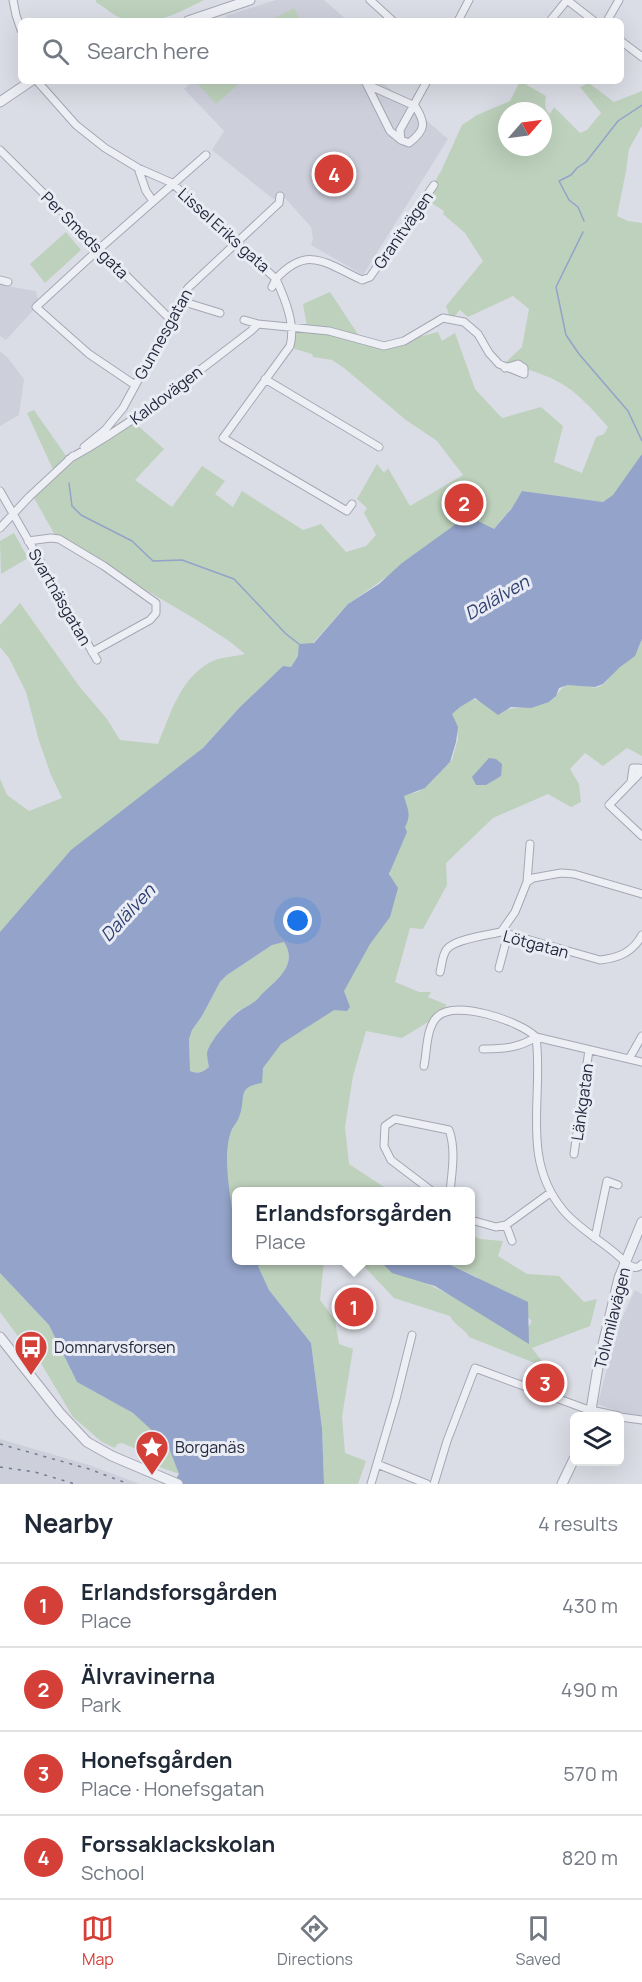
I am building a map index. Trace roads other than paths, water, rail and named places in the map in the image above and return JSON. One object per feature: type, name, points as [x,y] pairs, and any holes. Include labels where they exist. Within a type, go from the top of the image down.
[{"type":"street","points":[[14,0],[18,21]]},
{"type":"street","points":[[197,18],[250,0]]},
{"type":"street","points":[[460,18],[469,0]]},
{"type":"street","points":[[552,18],[567,0],[590,18]]},
{"type":"street","points":[[609,18],[619,0]]},
{"type":"street","points":[[372,1],[390,18]]},
{"type":"street","points":[[624,43],[642,57]]},
{"type":"street","points":[[0,102],[27,84]]},
{"type":"street","name":"Lissel Eriks gata","points":[[40,84],[76,125],[105,148],[138,168],[172,183],[276,279]]},
{"type":"street","points":[[366,84],[390,131],[409,143],[420,135],[423,126],[421,115],[415,106],[368,84]]},
{"type":"street","points":[[401,140],[400,130],[426,84]]},
{"type":"street","name":"Per Smeds gata","points":[[0,150],[170,319]]},
{"type":"street","points":[[135,385],[89,354],[36,307],[206,155]]},
{"type":"street","name":"Lissel Eriks gata","points":[[138,168],[146,191],[153,201]]},
{"type":"street","name":"Granitvägen","points":[[272,287],[276,279],[293,264],[303,259],[315,259],[362,280],[370,277],[434,185]]},
{"type":"street","name":"Gunnesgatan","points":[[69,459],[105,430],[123,408],[188,288],[200,274],[279,203],[280,196]]},
{"type":"street","points":[[276,279],[284,296],[293,334],[290,346],[223,438],[346,511],[352,504]]},
{"type":"street","points":[[181,302],[220,313]]},
{"type":"street","points":[[244,320],[258,324],[329,331],[384,346],[404,341],[443,318],[464,322],[478,334],[489,353],[505,368],[518,364],[524,368],[524,375]]},
{"type":"street","name":"Kaldovägen","points":[[69,459],[108,438],[134,420],[258,324]]},
{"type":"street","points":[[265,379],[379,447]]},
{"type":"street","points":[[0,528],[69,459]]},
{"type":"street","name":"Svartnäsgatan","points":[[0,491],[97,660]]},
{"type":"street","name":"Svartnäsgatan","points":[[28,541],[59,539],[105,566],[156,603],[156,613],[150,620],[92,652]]},
{"type":"street","points":[[642,771],[609,805],[642,836]]},
{"type":"street","points":[[499,968],[505,933],[527,882],[530,844]]},
{"type":"street","points":[[527,882],[533,878],[561,873],[574,874],[642,894]]},
{"type":"street","name":"Lötgatan","points":[[440,972],[444,954],[452,945],[505,933],[600,960],[613,959],[624,954],[637,945],[642,935]]},
{"type":"street","points":[[424,1066],[433,1023],[437,1017],[449,1010],[459,1009],[508,1020],[529,1029],[536,1037],[538,1055],[535,1124],[537,1145],[542,1173],[550,1193],[564,1212],[626,1263],[633,1268],[642,1264]]},
{"type":"street","points":[[629,1059],[642,1036]]},
{"type":"street","points":[[483,1049],[506,1049],[536,1037],[642,1062]]},
{"type":"street","name":"Länkgatan","points":[[574,1154],[589,1050]]},
{"type":"street","points":[[428,1187],[392,1160],[384,1146],[385,1126],[395,1119],[449,1130],[452,1138],[453,1167],[450,1187]]},
{"type":"street","points":[[595,1238],[607,1181],[618,1185]]},
{"type":"street","points":[[475,1221],[496,1227],[506,1224],[550,1193]]},
{"type":"street","name":"Tolvmilavägen","points":[[591,1412],[599,1361],[619,1278],[642,1222]]},
{"type":"street","points":[[506,1224],[512,1241]]},
{"type":"street","points":[[371,1484],[412,1335]]},
{"type":"street","points":[[0,1337],[60,1413],[87,1442],[112,1456],[174,1483]]},
{"type":"street","points":[[434,1484],[447,1441],[475,1368],[588,1412]]},
{"type":"street","points":[[624,1418],[642,1420]]},
{"type":"street","points":[[377,1464],[427,1484]]},
{"type":"street","points":[[562,1484],[571,1466]]},
{"type":"water","name":"Dalälven","points":[[642,454],[642,639],[635,656],[603,684],[595,687],[568,685],[559,688],[556,696],[549,702],[531,708],[511,707],[498,715],[475,698],[452,714],[458,727],[450,762],[425,788],[404,796],[409,815],[405,827],[407,832],[389,874],[398,888],[390,917],[370,944],[344,991],[350,1007],[347,1011],[334,1010],[281,1044],[263,1068],[262,1083],[248,1087],[243,1094],[239,1117],[229,1139],[227,1163],[232,1208],[232,1265],[260,1265],[258,1266],[269,1290],[311,1343],[322,1428],[324,1484],[173,1484],[179,1474],[168,1445],[133,1413],[77,1382],[49,1325],[0,1273],[0,932],[71,850],[203,748],[240,707],[283,666],[291,667],[298,656],[299,644],[314,643],[348,604],[379,584],[402,563],[456,524],[478,521],[494,529],[512,508],[522,491],[603,502],[613,495]],"holes":[[[284,942],[289,957],[281,976],[255,1001],[234,1015],[215,1037],[207,1053],[209,1067],[200,1072],[190,1071],[189,1039],[192,1030],[220,982],[272,945]]]},
{"type":"water","points":[[489,758],[496,759],[502,764],[501,776],[486,785],[476,785],[472,777]]},
{"type":"water","points":[[384,1265],[450,1265],[528,1302],[529,1344],[435,1286],[392,1273]]},
{"type":"waterway","points":[[584,221],[578,207],[569,200],[559,181],[571,175],[586,162],[618,121],[642,105]]},
{"type":"waterway","points":[[583,232],[556,287],[566,335],[579,354],[628,411],[642,441]]},
{"type":"waterway","points":[[69,483],[72,506],[81,515],[132,541],[153,561],[182,560],[234,579],[286,634],[299,644]]},
{"type":"railway","points":[[0,1444],[89,1469],[129,1484]]},
{"type":"railway","points":[[0,1467],[35,1472],[75,1484]]},
{"type":"place","name":"Forssaklackskolan","points":[[334,174]]},
{"type":"place","name":"Älvravinerna","points":[[464,503]]},
{"type":"place","name":"Erlandsforsgården","points":[[354,1307]]},
{"type":"place","name":"Domnarvsforsen","points":[[31,1376]]},
{"type":"place","name":"Honefsgården","points":[[545,1383]]},
{"type":"place","name":"Borganäs","points":[[152,1476]]}]
